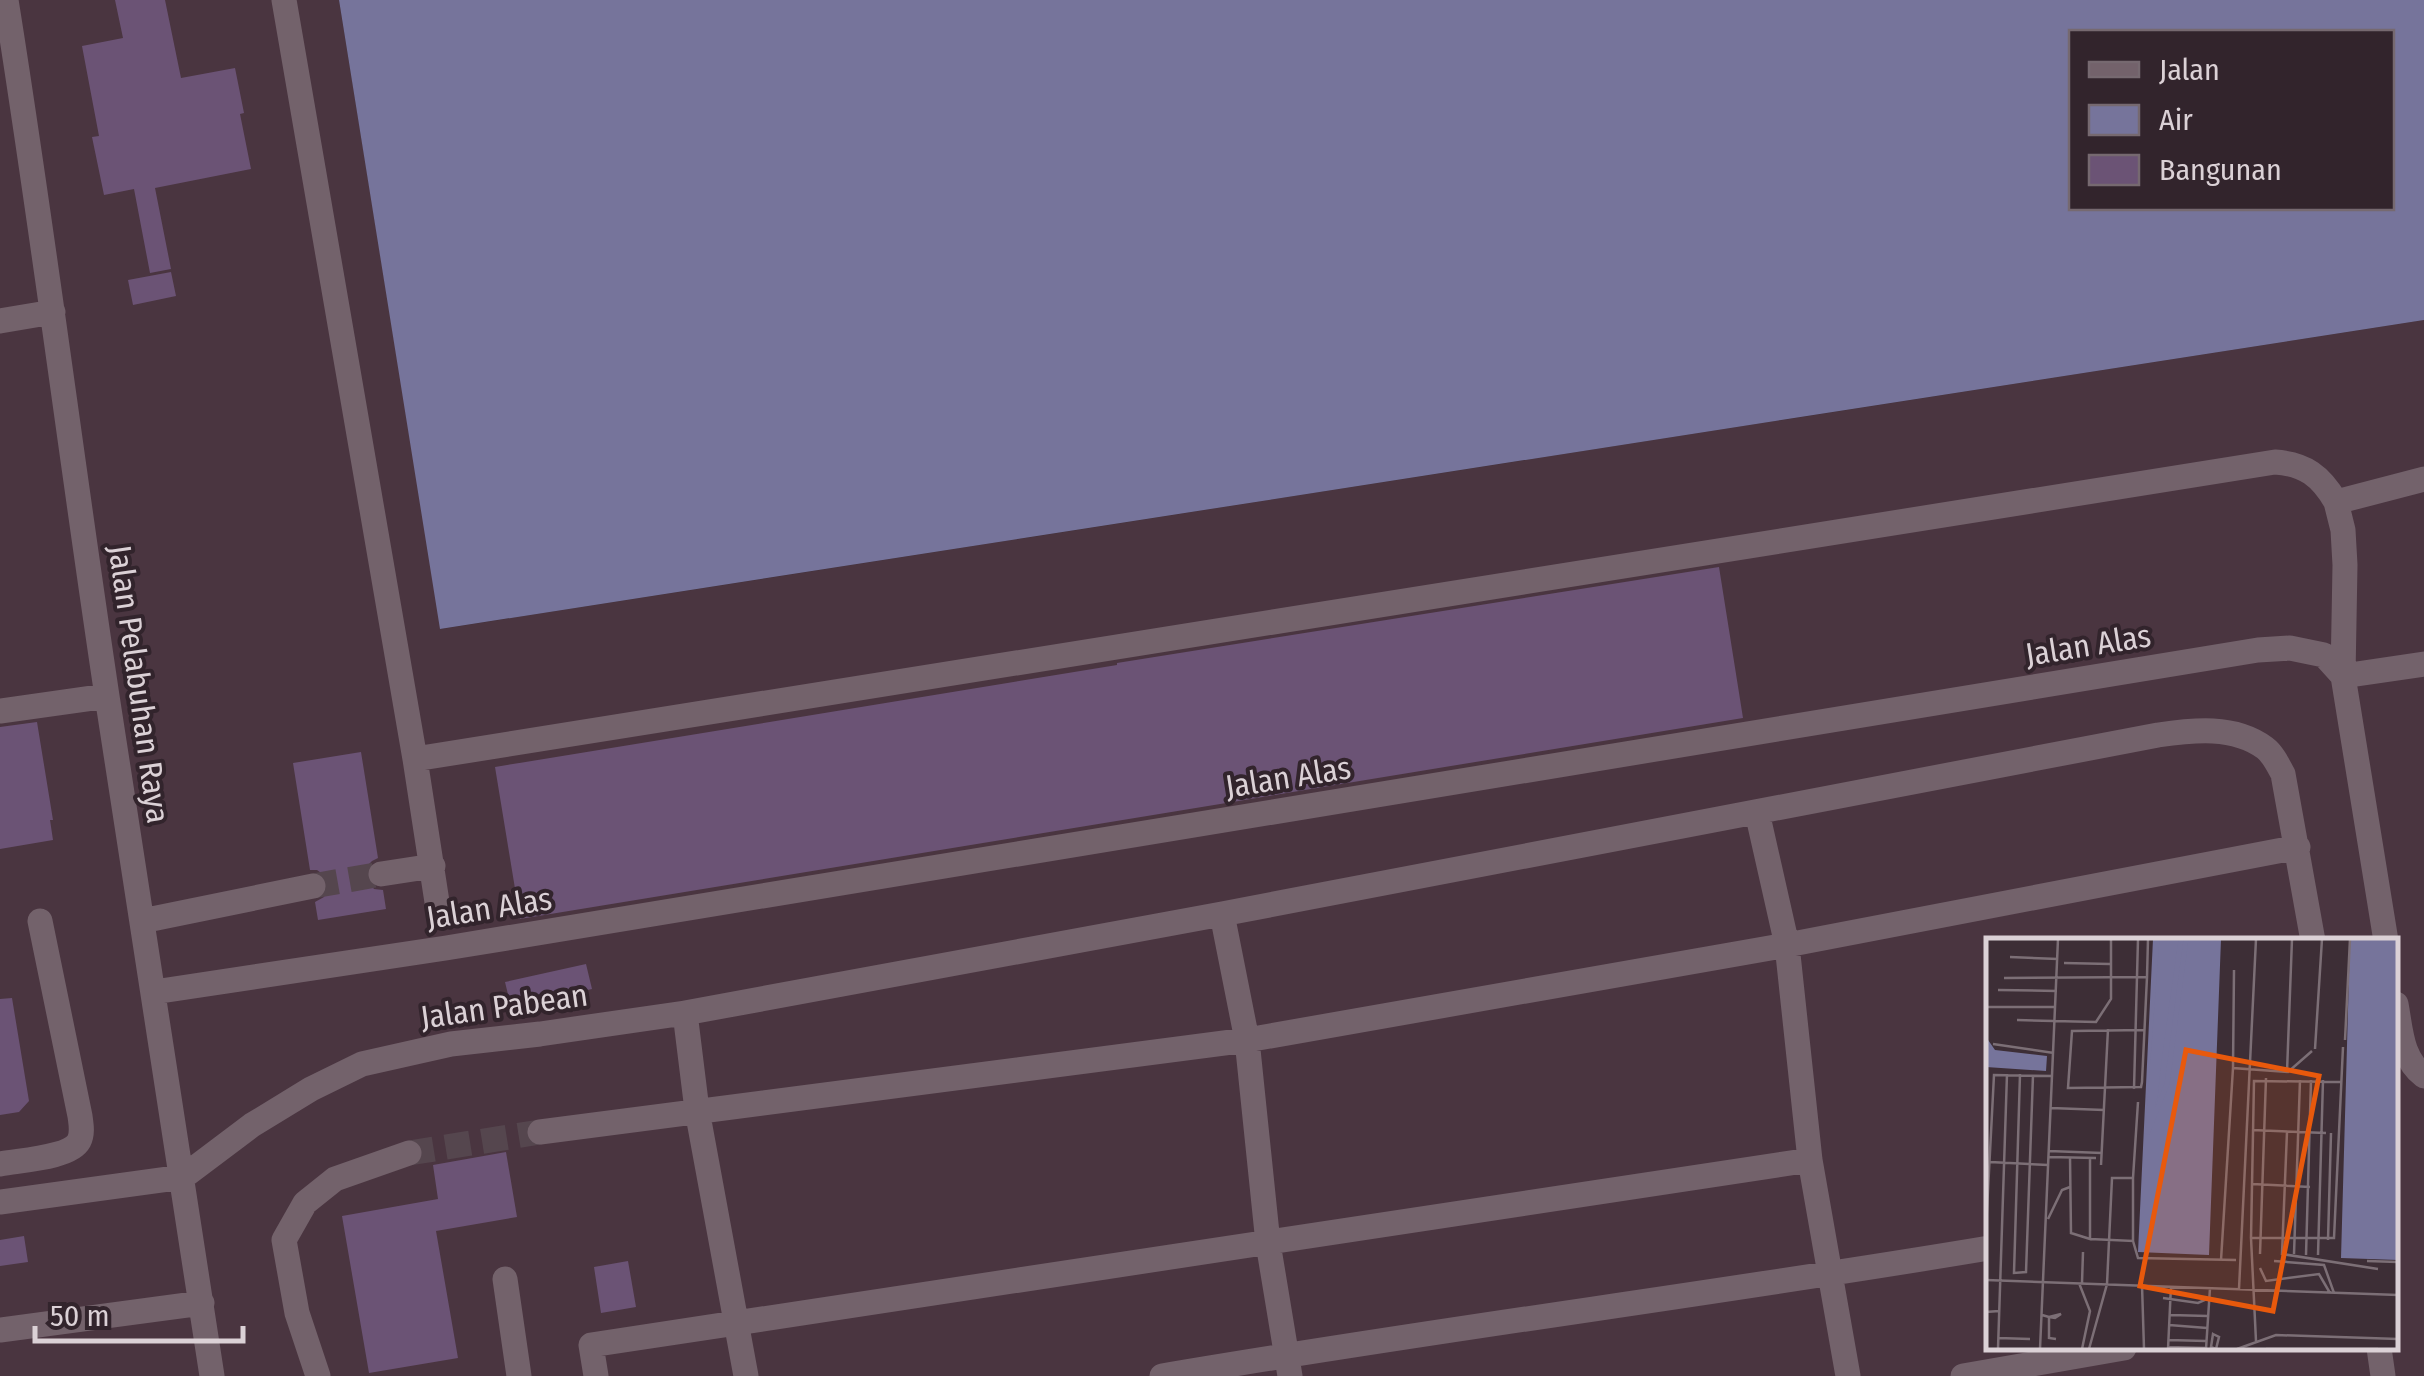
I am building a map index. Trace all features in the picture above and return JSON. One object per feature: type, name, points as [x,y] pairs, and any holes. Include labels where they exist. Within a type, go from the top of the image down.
[{"type":"street","points":[[284,0],[437,902]]},
{"type":"street","name":"Jalan Pelabuhan Raya","points":[[5,13],[212,1376]]},
{"type":"street","points":[[0,320],[53,312]]},
{"type":"street","points":[[415,759],[2275,462],[2295,463],[2316,476],[2336,502],[2343,530],[2343,676],[2386,938]]},
{"type":"street","points":[[2336,502],[2424,479]]},
{"type":"street","name":"Jalan Alas","points":[[154,992],[505,938],[2258,650],[2290,648],[2324,655],[2343,676]]},
{"type":"street","points":[[2343,676],[2424,664]]},
{"type":"street","points":[[4,705],[107,696]]},
{"type":"street","name":"Jalan Pabean","points":[[183,1178],[252,1125],[311,1089],[362,1064],[451,1044],[685,1013],[2158,735],[2202,729],[2246,738],[2268,750],[2283,774],[2298,847]]},
{"type":"street","points":[[1757,812],[1787,945],[1810,1160],[1848,1376]]},
{"type":"street","points":[[540,1132],[1247,1040],[1787,945],[2298,847],[2313,938]]},
{"type":"street","points":[[381,874],[432,866]]},
{"type":"street","points":[[142,922],[313,886]]},
{"type":"street","points":[[1222,914],[1247,1040],[1268,1243],[1288,1365]]},
{"type":"street","points":[[0,1164],[63,1153],[77,1144],[82,1134],[40,920]]},
{"type":"street","points":[[2399,1011],[2414,1044],[2414,1068],[2424,1076]]},
{"type":"street","points":[[685,1013],[696,1110],[746,1376]]},
{"type":"street","points":[[318,1376],[297,1313],[284,1240],[305,1203],[335,1179],[409,1153]]},
{"type":"street","points":[[596,1376],[591,1345],[1810,1160]]},
{"type":"street","points":[[0,1202],[183,1178]]},
{"type":"street","points":[[1162,1376],[1288,1365],[1986,1248]]},
{"type":"street","points":[[505,1279],[519,1376]]},
{"type":"street","points":[[0,1330],[202,1303]]},
{"type":"street","points":[[1963,1376],[2107,1351]]},
{"type":"street","points":[[2379,1351],[2382,1376]]},
{"type":"shaded area","points":[[0,0],[339,0],[441,629],[2424,320],[2424,1376],[0,1376]]},
{"type":"water","points":[[339,0],[2424,0],[2424,320],[440,629]]},
{"type":"building","points":[[115,0],[165,0],[181,78],[235,68],[244,113],[240,114],[251,169],[155,188],[171,269],[150,273],[134,189],[104,195],[92,137],[99,136],[82,46],[123,38]]},
{"type":"building","points":[[171,272],[176,296],[133,305],[128,280]]},
{"type":"building","points":[[1719,567],[1743,718],[520,919],[495,767]]},
{"type":"building","points":[[37,722],[53,840],[0,849],[0,727]]},
{"type":"building","points":[[361,752],[378,858],[366,867],[365,877],[374,889],[383,890],[386,909],[318,920],[315,902],[324,897],[329,884],[324,875],[310,870],[293,763]]},
{"type":"building","points":[[586,964],[592,989],[511,1007],[505,982]]},
{"type":"building","points":[[12,998],[29,1101],[19,1112],[0,1115],[0,999]]},
{"type":"building","points":[[506,1152],[517,1217],[436,1231],[458,1358],[369,1373],[342,1216],[438,1199],[433,1165]]},
{"type":"building","points":[[24,1236],[28,1262],[0,1266],[0,1240]]},
{"type":"building","points":[[628,1261],[636,1307],[601,1313],[594,1267]]},
{"type":"tunnel","points":[[313,886],[381,874]]},
{"type":"tunnel","points":[[409,1153],[540,1132]]}]
